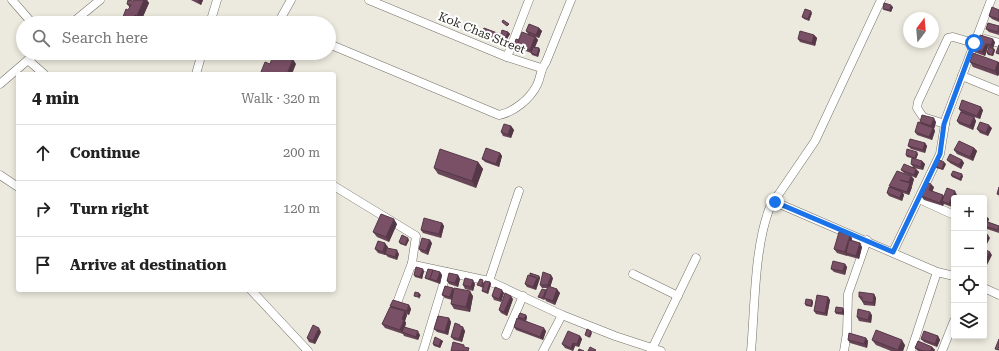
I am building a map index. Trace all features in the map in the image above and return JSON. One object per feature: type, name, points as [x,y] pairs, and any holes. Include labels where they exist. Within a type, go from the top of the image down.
[{"type":"street","points":[[12,0],[26,16]]},
{"type":"street","points":[[81,16],[100,0]]},
{"type":"street","points":[[212,16],[217,0]]},
{"type":"street","points":[[282,16],[291,0]]},
{"type":"street","name":"Kok Chas Street","points":[[369,0],[507,57],[541,68]]},
{"type":"street","points":[[507,57],[529,0]]},
{"type":"street","points":[[336,47],[499,115],[513,111],[524,102],[537,85],[541,68],[546,62],[571,0]]},
{"type":"street","points":[[751,351],[759,257],[767,216],[815,141],[881,0]]},
{"type":"street","points":[[893,252],[940,154],[944,124],[991,0]]},
{"type":"street","points":[[944,124],[923,117],[917,108],[918,102],[948,38],[953,37],[999,43]]},
{"type":"street","points":[[0,84],[28,60],[42,72]]},
{"type":"street","points":[[197,72],[200,60]]},
{"type":"street","points":[[962,76],[999,91]]},
{"type":"street","points":[[0,175],[16,186]]},
{"type":"street","points":[[336,187],[416,236],[412,263],[398,303]]},
{"type":"street","points":[[489,281],[519,191]]},
{"type":"street","points":[[919,199],[951,214]]},
{"type":"street","points":[[775,202],[867,240],[937,272],[951,275]]},
{"type":"street","points":[[844,351],[847,333],[848,294],[867,240]]},
{"type":"street","points":[[412,263],[416,266],[489,281],[562,315],[655,350],[696,258]]},
{"type":"street","points":[[423,351],[447,272]]},
{"type":"street","points":[[912,351],[937,272]]},
{"type":"street","points":[[633,274],[678,296]]},
{"type":"street","points":[[987,289],[999,295]]},
{"type":"street","points":[[253,292],[305,350]]},
{"type":"street","points":[[506,335],[523,296]]},
{"type":"street","points":[[543,351],[562,315]]},
{"type":"street","points":[[942,351],[951,328]]},
{"type":"building","points":[[128,0],[144,0],[137,16],[123,16],[126,9],[128,10],[131,5],[127,4]]},
{"type":"building","points":[[884,3],[891,5],[890,10],[883,9]]},
{"type":"building","points":[[992,7],[999,10],[999,19],[989,16]]},
{"type":"building","points":[[805,9],[811,11],[808,19],[802,17]]},
{"type":"building","points":[[503,20],[509,24],[507,26],[502,22]]},
{"type":"building","points":[[988,23],[999,26],[998,32],[986,29]]},
{"type":"building","points":[[529,24],[539,28],[536,35],[526,31]]},
{"type":"building","points":[[484,28],[505,36],[503,40],[482,32]]},
{"type":"building","points":[[502,30],[508,32],[506,37],[501,34]]},
{"type":"building","points":[[800,31],[814,35],[812,43],[798,39]]},
{"type":"building","points":[[522,32],[535,37],[530,50],[517,45]]},
{"type":"building","points":[[980,35],[993,39],[991,45],[986,44],[982,52],[972,48],[975,40],[978,42]]},
{"type":"building","points":[[516,39],[519,40],[517,45],[518,47],[514,45]]},
{"type":"building","points":[[999,45],[999,54],[996,53]]},
{"type":"building","points":[[533,47],[539,48],[537,55],[531,53]]},
{"type":"building","points":[[989,47],[994,49],[992,55],[987,53]]},
{"type":"building","points":[[973,53],[998,62],[995,71],[970,62]]},
{"type":"building","points":[[271,60],[293,60],[288,72],[261,72],[265,62],[270,64]]},
{"type":"building","points":[[962,100],[981,107],[977,116],[959,109]]},
{"type":"building","points":[[961,112],[974,117],[970,126],[957,121]]},
{"type":"building","points":[[922,115],[934,118],[931,126],[920,122]]},
{"type":"building","points":[[918,122],[933,128],[929,137],[915,132]]},
{"type":"building","points":[[980,122],[989,125],[986,133],[977,129]]},
{"type":"building","points":[[504,124],[511,126],[508,135],[501,132]]},
{"type":"building","points":[[910,139],[925,143],[923,150],[908,146]]},
{"type":"building","points":[[959,141],[974,148],[970,157],[954,150]]},
{"type":"building","points":[[486,148],[500,153],[496,164],[482,159]]},
{"type":"building","points":[[440,149],[478,162],[472,181],[434,168]]},
{"type":"building","points":[[907,149],[917,152],[915,158],[906,155]]},
{"type":"building","points":[[950,154],[962,160],[959,165],[947,160]]},
{"type":"building","points":[[912,158],[922,161],[921,167],[911,164]]},
{"type":"building","points":[[937,159],[944,162],[942,169],[935,166]]},
{"type":"building","points":[[904,164],[916,169],[914,175],[901,170]]},
{"type":"building","points":[[897,171],[911,176],[909,182],[900,180],[910,183],[907,192],[889,186]]},
{"type":"building","points":[[953,171],[962,174],[960,179],[951,175]]},
{"type":"building","points":[[926,182],[931,184],[929,190],[943,195],[940,203],[921,196]]},
{"type":"building","points":[[889,187],[902,192],[900,198],[887,193]]},
{"type":"building","points":[[947,188],[955,191],[953,195],[951,195],[949,204],[942,201]]},
{"type":"building","points":[[381,214],[394,219],[386,237],[373,232]]},
{"type":"building","points":[[424,218],[442,223],[439,234],[421,230]]},
{"type":"building","points":[[987,222],[999,226],[998,230],[987,227]]},
{"type":"building","points":[[839,232],[850,235],[845,252],[834,249]]},
{"type":"building","points":[[402,235],[408,238],[405,245],[399,242]]},
{"type":"building","points":[[422,238],[430,240],[426,251],[419,249]]},
{"type":"building","points":[[849,240],[860,243],[856,256],[846,253]]},
{"type":"building","points":[[378,241],[385,243],[383,252],[375,249]]},
{"type":"building","points":[[387,248],[397,250],[395,257],[385,254]]},
{"type":"building","points":[[987,250],[990,252],[987,258]]},
{"type":"building","points":[[833,261],[845,264],[843,271],[831,269]]},
{"type":"building","points":[[416,267],[423,269],[420,277],[414,275]]},
{"type":"building","points":[[428,269],[433,270],[430,279],[425,278]]},
{"type":"building","points":[[433,270],[440,272],[437,281],[430,279]]},
{"type":"building","points":[[543,272],[551,275],[548,285],[540,285]]},
{"type":"building","points":[[449,273],[458,275],[455,283],[447,281]]},
{"type":"building","points":[[530,273],[539,276],[538,280],[530,275]]},
{"type":"building","points":[[528,275],[537,278],[533,287],[525,284]]},
{"type":"building","points":[[465,278],[473,280],[471,287],[463,285]]},
{"type":"building","points":[[480,279],[483,280],[482,286],[477,285]]},
{"type":"building","points":[[485,281],[490,282],[487,292],[482,291]]},
{"type":"building","points":[[445,286],[453,288],[450,297],[442,295]]},
{"type":"building","points":[[548,286],[557,289],[553,301],[544,298]]},
{"type":"building","points":[[495,287],[502,290],[499,299],[492,296]]},
{"type":"building","points":[[454,288],[470,291],[466,307],[451,304]]},
{"type":"building","points":[[542,289],[546,290],[543,298],[538,297]]},
{"type":"building","points":[[415,292],[419,293],[418,297],[414,296]]},
{"type":"building","points":[[859,292],[874,294],[873,303],[862,301],[862,297],[859,297]]},
{"type":"building","points":[[505,293],[511,296],[504,312],[499,310]]},
{"type":"building","points":[[817,295],[828,297],[825,313],[814,311]]},
{"type":"building","points":[[806,299],[812,300],[811,306],[805,304]]},
{"type":"building","points":[[393,300],[409,305],[407,311],[390,306]]},
{"type":"building","points":[[390,307],[405,311],[402,319],[404,320],[400,330],[382,324]]},
{"type":"building","points":[[836,307],[843,308],[842,313],[835,312]]},
{"type":"building","points":[[858,309],[870,312],[868,320],[857,317]]},
{"type":"building","points":[[520,313],[526,315],[524,319],[518,317]]},
{"type":"building","points":[[438,316],[449,318],[445,332],[434,329]]},
{"type":"building","points":[[517,318],[544,328],[540,337],[514,327]]},
{"type":"building","points":[[455,323],[463,327],[459,339],[451,337]]},
{"type":"building","points":[[313,325],[319,328],[313,341],[307,338]]},
{"type":"building","points":[[404,327],[418,331],[416,337],[402,332]]},
{"type":"building","points":[[587,329],[591,331],[589,337],[585,335]]},
{"type":"building","points":[[876,330],[902,340],[898,350],[872,340]]},
{"type":"building","points":[[568,331],[580,336],[577,344],[573,343],[571,348],[562,344]]},
{"type":"building","points":[[924,331],[938,336],[935,344],[921,339]]},
{"type":"building","points":[[849,333],[866,338],[864,344],[848,340]]},
{"type":"building","points":[[435,337],[441,340],[439,346],[433,344]]},
{"type":"building","points":[[999,339],[998,349],[999,350],[995,349]]},
{"type":"building","points":[[918,341],[932,347],[931,351],[923,351],[915,348]]},
{"type":"building","points":[[453,342],[469,348],[468,351],[451,351]]},
{"type":"building","points":[[590,347],[596,350],[588,351]]},
{"type":"route","points":[[775,202],[893,252],[940,154],[944,124],[974,43]]}]
